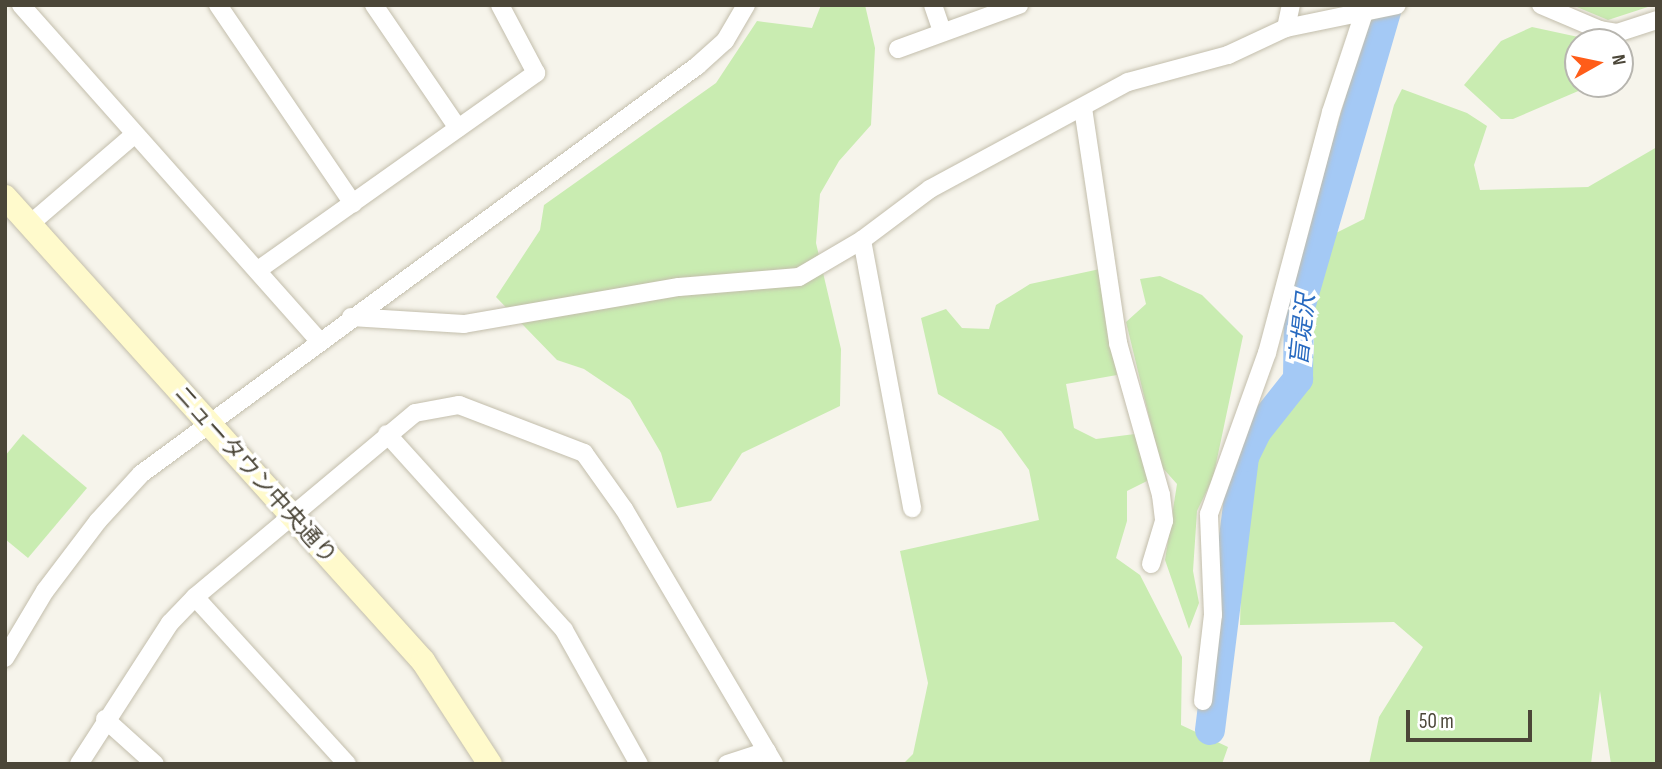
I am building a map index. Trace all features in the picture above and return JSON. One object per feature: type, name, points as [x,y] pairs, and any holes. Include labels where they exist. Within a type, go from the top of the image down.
[{"type":"street","points":[[21,5],[319,341]]},
{"type":"street","points":[[218,5],[354,204]]},
{"type":"street","points":[[374,5],[458,128]]},
{"type":"street","points":[[258,270],[536,73],[500,5]]},
{"type":"street","points":[[5,658],[45,592],[97,521],[141,474],[351,317],[697,66],[725,41],[746,5]]},
{"type":"street","points":[[933,5],[942,31]]},
{"type":"street","points":[[898,48],[1019,5]]},
{"type":"street","points":[[1286,28],[1291,5]]},
{"type":"street","points":[[351,317],[464,324],[680,287],[776,282],[820,267],[862,240],[930,189],[1128,82],[1228,55],[1286,28],[1397,5]]},
{"type":"street","points":[[1541,5],[1600,30],[1617,33],[1657,20]]},
{"type":"street","points":[[1203,701],[1213,615],[1209,514],[1267,353],[1331,112],[1365,10]]},
{"type":"street","points":[[1083,108],[1118,343],[1161,495],[1164,521],[1151,564]]},
{"type":"street","points":[[30,224],[135,134]]},
{"type":"street","name":"ニュータウン中央通り","points":[[5,197],[423,661],[490,764]]},
{"type":"street","points":[[862,240],[912,508]]},
{"type":"street","points":[[79,764],[105,719],[170,623],[195,597],[289,514],[415,413],[459,405],[584,453],[625,509],[770,757],[727,764]]},
{"type":"street","points":[[387,434],[564,630],[639,764]]},
{"type":"street","points":[[195,597],[347,764]]},
{"type":"street","points":[[105,719],[155,764]]},
{"type":"green space","points":[[821,5],[865,5],[875,48],[871,125],[839,161],[820,194],[816,243],[841,349],[840,406],[742,453],[711,501],[677,508],[661,453],[630,400],[584,369],[557,360],[496,297],[540,230],[544,205],[716,83],[757,21],[812,28]]},
{"type":"green space","points":[[1572,5],[1654,5],[1608,20]]},
{"type":"green space","points":[[1532,27],[1564,34],[1564,97],[1513,119],[1501,119],[1464,85],[1501,41]]},
{"type":"green space","points":[[1402,89],[1467,113],[1487,126],[1474,165],[1480,190],[1588,187],[1657,147],[1657,764],[1611,764],[1600,691],[1591,764],[1369,764],[1379,717],[1423,647],[1394,622],[1240,625],[1242,545],[1256,456],[1301,393],[1314,354],[1314,302],[1332,235],[1364,219],[1394,105]]},
{"type":"green space","points":[[1100,269],[1117,375],[1066,384],[1074,428],[1096,439],[1135,434],[1149,480],[1127,491],[1127,521],[1116,558],[1140,575],[1182,657],[1181,725],[1228,747],[1222,764],[903,764],[913,754],[928,683],[900,551],[1039,520],[1029,470],[1001,431],[938,394],[921,318],[946,309],[962,328],[989,329],[996,305],[1030,284]]},
{"type":"green space","points":[[1160,276],[1202,295],[1243,336],[1213,478],[1197,511],[1193,571],[1199,603],[1189,629],[1165,560],[1177,484],[1161,466],[1126,322],[1146,304],[1140,279]]},
{"type":"green space","points":[[23,434],[87,488],[28,558],[5,539],[5,456]]},
{"type":"waterway","name":"盲堤沢","points":[[1210,730],[1244,457],[1256,432],[1298,379],[1299,311],[1388,5]]}]
